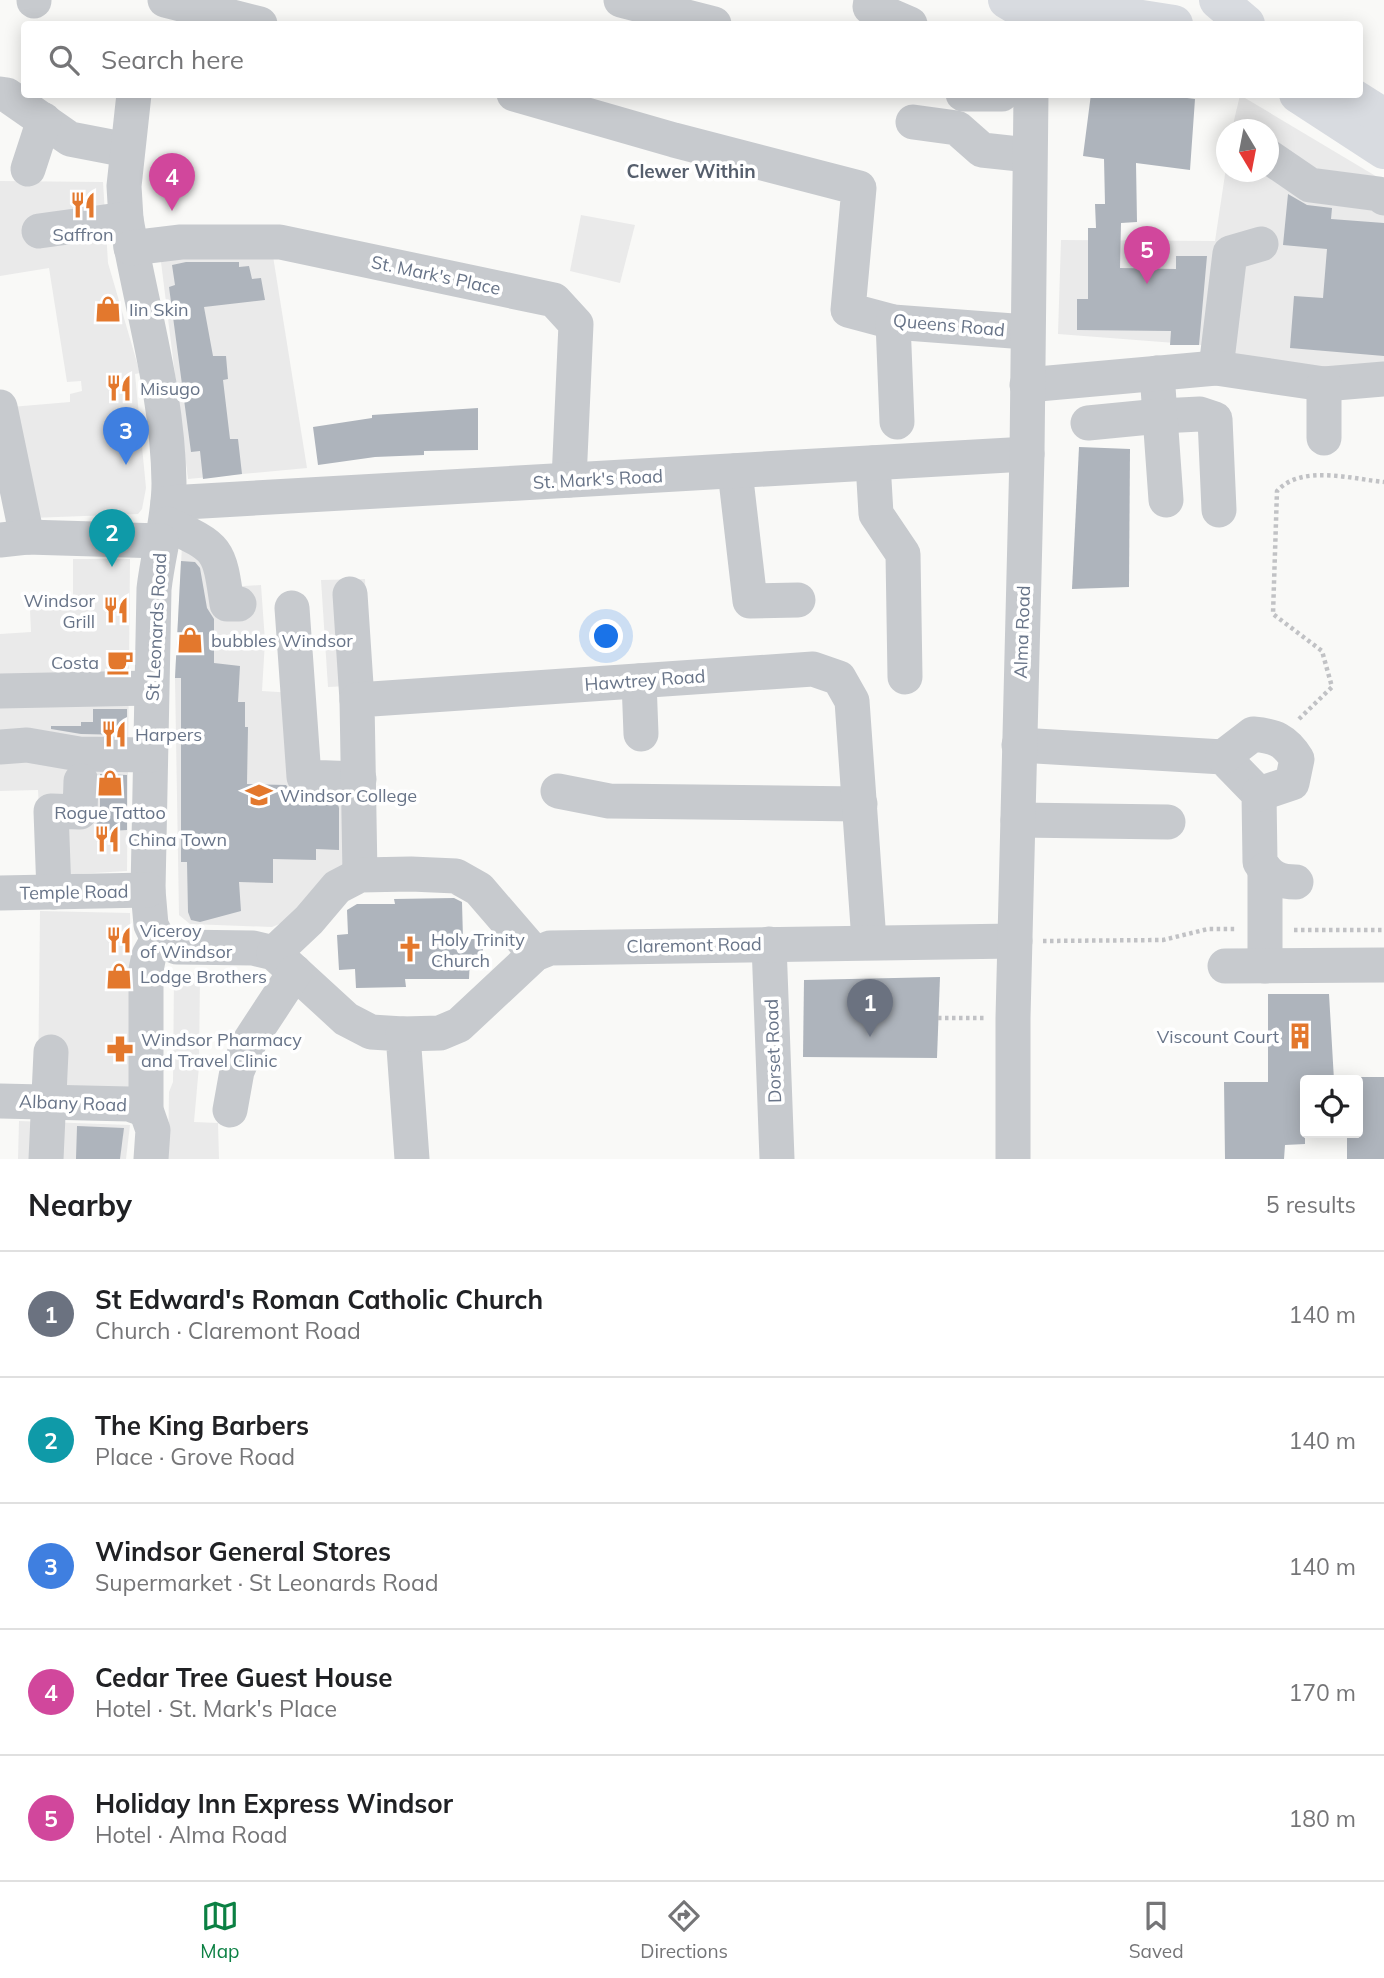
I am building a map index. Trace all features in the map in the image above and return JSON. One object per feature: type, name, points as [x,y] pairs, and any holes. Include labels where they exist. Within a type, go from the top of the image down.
[{"type":"main road","points":[[1005,0],[1037,14],[1071,12],[1148,21]]},
{"type":"main road","points":[[1218,0],[1242,21]]},
{"type":"main road","points":[[1304,98],[1384,150]]},
{"type":"main road","points":[[1353,98],[1384,117]]},
{"type":"street","points":[[149,21],[153,0]]},
{"type":"street","points":[[165,0],[248,21]]},
{"type":"street","points":[[621,0],[708,15]]},
{"type":"street","points":[[871,0],[870,7],[903,21]]},
{"type":"street","points":[[1005,0],[1007,21]]},
{"type":"street","points":[[0,94],[7,94],[70,139],[127,150]]},
{"type":"street","name":"St Leonards Road","points":[[134,98],[127,150],[128,234],[163,410],[165,523],[154,589],[148,890],[151,925],[158,940]]},
{"type":"street","name":"Queens Road","points":[[528,98],[674,140],[859,188],[848,310],[893,322],[1027,332]]},
{"type":"street","name":"Alma Road","points":[[1013,1159],[1013,1018],[1027,454],[1028,155],[1021,98]]},
{"type":"street","points":[[28,169],[44,120]]},
{"type":"street","points":[[913,122],[957,128],[982,150],[1028,155]]},
{"type":"street","points":[[1279,164],[1310,185],[1379,194],[1384,198]]},
{"type":"street","name":"St. Mark's Place","points":[[38,231],[128,234],[181,242],[280,243],[554,300],[576,324],[569,480]]},
{"type":"street","points":[[1216,368],[1230,253],[1261,243]]},
{"type":"street","points":[[893,322],[897,422]]},
{"type":"street","points":[[1027,385],[1216,368],[1324,384],[1384,379]]},
{"type":"street","points":[[1157,373],[1166,500]]},
{"type":"street","points":[[1324,384],[1324,438]]},
{"type":"street","points":[[0,407],[13,539]]},
{"type":"street","points":[[1088,423],[1200,414],[1215,419],[1219,510]]},
{"type":"street","name":"St. Mark's Road","points":[[13,539],[569,480],[1027,454]]},
{"type":"street","points":[[873,463],[876,514],[903,554],[905,677]]},
{"type":"street","points":[[735,471],[750,601],[798,600]]},
{"type":"street","points":[[165,523],[205,541],[213,549],[220,559],[227,604],[239,604]]},
{"type":"street","points":[[350,594],[358,700],[360,875]]},
{"type":"street","points":[[292,608],[304,777],[359,779]]},
{"type":"street","name":"Hawtrey Road","points":[[358,700],[813,669],[839,678],[852,701],[869,941]]},
{"type":"street","points":[[639,681],[641,734]]},
{"type":"street","points":[[0,691],[151,688]]},
{"type":"street","points":[[1019,745],[1223,757],[1253,734],[1274,736],[1287,744],[1297,759],[1292,783],[1259,794]]},
{"type":"street","points":[[0,747],[27,745],[79,754],[150,755]]},
{"type":"street","points":[[1223,757],[1259,794],[1260,862],[1280,876],[1265,929],[1265,966]]},
{"type":"street","points":[[54,892],[51,811],[80,812],[80,781]]},
{"type":"street","points":[[558,791],[609,801],[860,804]]},
{"type":"street","points":[[1017,820],[1168,822]]},
{"type":"street","points":[[151,1159],[153,1130],[146,1110],[146,970],[149,955],[158,940],[177,947],[253,948],[284,962],[346,1019],[371,1031],[404,1034],[440,1033],[459,1025],[535,954],[479,888],[456,876],[360,875],[337,887],[309,920],[284,962],[237,1071],[230,1110]]},
{"type":"street","name":"Temple Road","points":[[0,893],[148,890]]},
{"type":"street","name":"Claremont Road","points":[[535,954],[550,948],[869,941],[1015,941]]},
{"type":"street","name":"Dorset Road","points":[[769,944],[777,1159]]},
{"type":"street","points":[[1225,966],[1384,965]]},
{"type":"street","points":[[404,1034],[412,1159]]},
{"type":"street","points":[[46,1159],[51,1052]]},
{"type":"street","name":"Albany Road","points":[[0,1101],[129,1104],[146,1110]]},
{"type":"path","points":[[1294,724],[1332,687],[1322,651],[1273,614],[1277,491],[1286,481],[1307,475],[1384,482]]},
{"type":"path","points":[[1015,941],[1163,940],[1208,929],[1384,930]]},
{"type":"path","points":[[938,1018],[1013,1018]]},
{"type":"shaded area","points":[[1239,98],[1245,98],[1384,181],[1384,370],[1271,366],[1201,345],[1058,334],[1061,240],[1215,241],[1224,182],[1279,182],[1279,119],[1234,119]]},
{"type":"shaded area","points":[[0,181],[103,182],[108,263],[140,373],[135,374],[146,488],[142,509],[138,514],[31,518],[11,407],[70,402],[70,394],[82,391],[81,381],[67,382],[49,268],[0,276]]},
{"type":"shaded area","points":[[581,215],[635,225],[620,283],[570,271]]},
{"type":"shaded area","points":[[272,250],[307,468],[188,479],[161,262],[164,256]]},
{"type":"shaded area","name":"Windsor College","points":[[182,545],[229,587],[261,585],[265,641],[262,691],[294,693],[294,779],[342,782],[343,871],[292,919],[272,927],[190,924],[179,915],[175,678]]},
{"type":"shaded area","points":[[73,559],[130,559],[127,871],[43,876],[38,790],[0,791],[0,634],[31,632],[30,610],[44,609],[45,599],[73,599]]},
{"type":"shaded area","points":[[365,579],[369,685],[328,687],[321,580]]},
{"type":"shaded area","points":[[40,911],[130,913],[133,1089],[38,1089]]},
{"type":"shaded area","points":[[200,973],[199,1066],[194,1122],[218,1123],[219,1159],[168,1159],[169,1092],[173,1082],[174,976]]},
{"type":"shaded area","points":[[19,1121],[130,1125],[126,1159],[18,1159]]},
{"type":"building","points":[[1090,98],[1195,99],[1190,170],[1136,163],[1137,222],[1121,223],[1120,268],[1176,269],[1176,256],[1207,256],[1199,345],[1170,345],[1171,331],[1077,330],[1077,299],[1088,299],[1088,228],[1096,228],[1095,204],[1105,204],[1104,159],[1083,156]]},
{"type":"building","points":[[1288,194],[1307,205],[1332,208],[1331,219],[1384,223],[1384,356],[1290,348],[1294,296],[1323,298],[1327,249],[1283,245]]},
{"type":"building","points":[[186,262],[239,262],[239,267],[249,266],[252,279],[261,278],[265,300],[204,307],[213,356],[226,356],[228,379],[223,380],[230,439],[238,439],[242,474],[203,479],[200,451],[191,452],[169,287],[175,285],[172,265]]},
{"type":"building","points":[[478,408],[478,450],[424,451],[424,455],[375,457],[318,465],[313,427],[372,418],[372,415]]},
{"type":"building","points":[[1079,447],[1130,449],[1129,587],[1072,589]]},
{"type":"building","name":"Windsor College","points":[[181,561],[195,562],[200,568],[207,608],[214,619],[214,663],[240,666],[238,702],[245,702],[245,727],[248,727],[247,784],[286,785],[293,794],[303,797],[336,798],[339,808],[339,850],[316,849],[316,860],[273,859],[273,883],[239,882],[241,911],[200,922],[191,920],[188,912],[187,862],[181,862],[181,678],[175,678]]},
{"type":"building","points":[[93,709],[127,709],[127,735],[81,734],[51,729],[51,726],[81,726],[81,722],[93,722]]},
{"type":"building","points":[[100,774],[127,775],[127,830],[94,832],[100,813]]},
{"type":"building","name":"Holy Trinity Church","points":[[454,898],[462,902],[463,939],[483,939],[483,958],[470,958],[469,979],[405,979],[406,987],[356,988],[355,969],[339,970],[337,935],[348,934],[347,910],[357,904],[395,904],[394,899]]},
{"type":"building","points":[[940,977],[937,1058],[803,1057],[804,980]]},
{"type":"building","name":"Viscount Court","points":[[1268,994],[1329,994],[1334,1075],[1300,1075],[1300,1138],[1305,1138],[1305,1144],[1285,1145],[1284,1159],[1225,1159],[1224,1082],[1268,1082]]},
{"type":"building","points":[[1363,1077],[1384,1077],[1384,1159],[1347,1159],[1347,1138],[1363,1138]]},
{"type":"building","points":[[77,1126],[124,1128],[120,1159],[76,1159]]},
{"type":"place","name":"Saffron","points":[[83,205]]},
{"type":"place","name":"Cedar Tree Guest House","points":[[172,211]]},
{"type":"place","name":"Holiday Inn Express Windsor","points":[[1147,284]]},
{"type":"place","name":"Iin Skin","points":[[108,309]]},
{"type":"place","name":"Misugo","points":[[119,388]]},
{"type":"place","name":"Windsor General Stores","points":[[126,465]]},
{"type":"place","name":"The King Barbers","points":[[112,567]]},
{"type":"place","name":"Windsor Grill","points":[[116,610]]},
{"type":"place","name":"bubbles Windsor","points":[[190,640]]},
{"type":"place","name":"Costa","points":[[120,662]]},
{"type":"place","name":"Harpers","points":[[114,734]]},
{"type":"place","name":"Rogue Tattoo","points":[[110,783]]},
{"type":"place","name":"Windsor College","points":[[259,795]]},
{"type":"place","name":"China Town","points":[[107,839]]},
{"type":"place","name":"Viceroy of Windsor","points":[[119,940]]},
{"type":"place","name":"Holy Trinity Church","points":[[410,949]]},
{"type":"place","name":"Lodge Brothers","points":[[119,976]]},
{"type":"place","name":"Viscount Court","points":[[1300,1036]]},
{"type":"place","name":"St Edward's Roman Catholic Church","points":[[870,1037]]},
{"type":"place","name":"Windsor Pharmacy and Travel Clinic","points":[[120,1049]]},
{"type":"district","name":"Clewer Within","points":[[691,171]]}]
